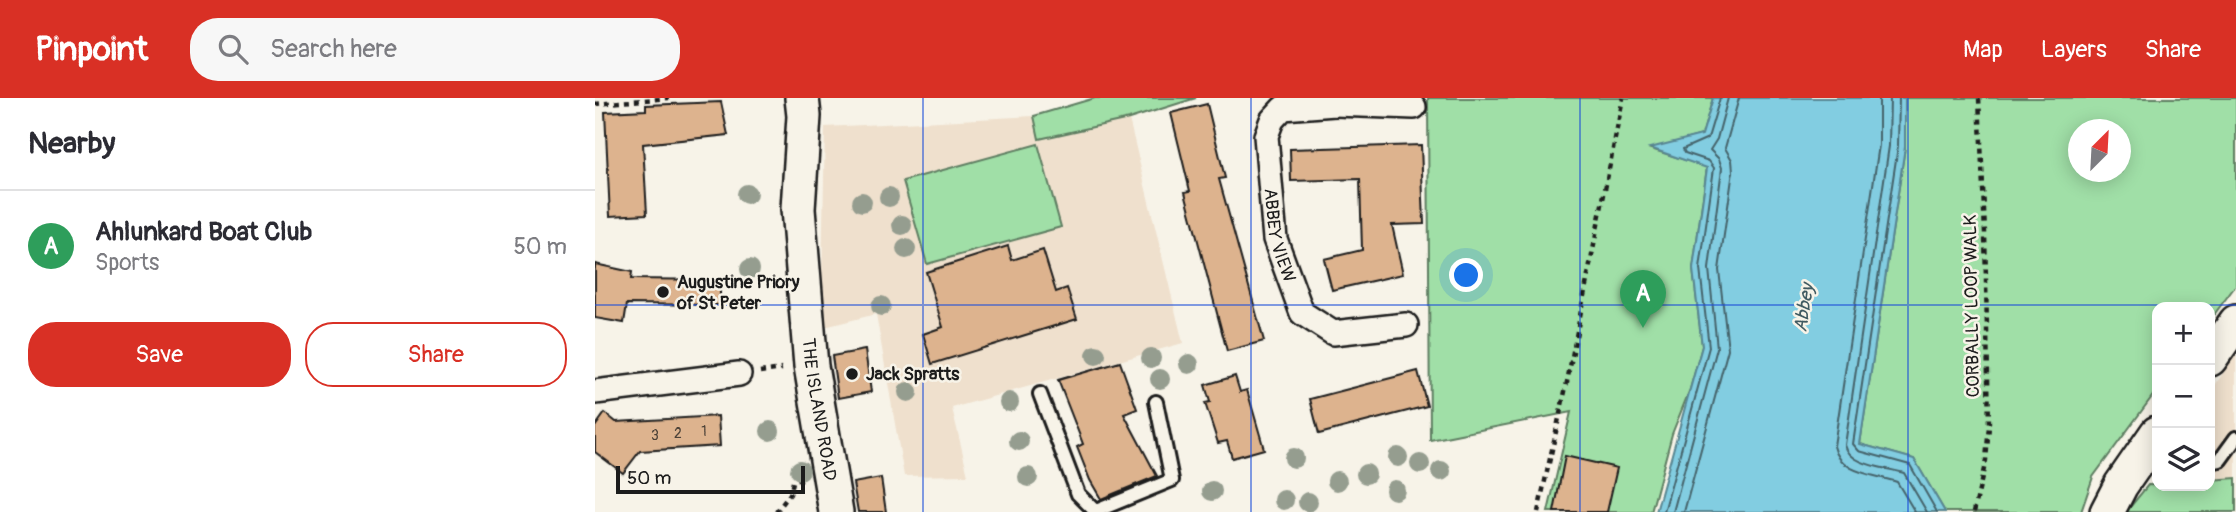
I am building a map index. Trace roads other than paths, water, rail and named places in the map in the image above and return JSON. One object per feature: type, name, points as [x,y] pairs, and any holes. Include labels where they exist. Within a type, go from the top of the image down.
[{"type":"main road","name":"THE ISLAND ROAD","points":[[802,98],[804,116],[798,209],[811,366],[836,512]]},
{"type":"main road","points":[[2215,352],[2236,322]]},
{"type":"main road","points":[[2107,512],[2121,485],[2152,446]]},
{"type":"street","name":"ABBEY VIEW","points":[[1406,325],[1333,333],[1302,313],[1275,239],[1266,136],[1272,120],[1283,108],[1335,101],[1414,107]]},
{"type":"street","points":[[595,392],[740,374]]},
{"type":"lane","points":[[1040,394],[1078,494],[1096,512],[1172,480],[1156,402]]},
{"type":"lane","points":[[2215,461],[2220,460],[2236,438]]},
{"type":"water","name":"Abbey","points":[[1713,98],[1905,98],[1905,147],[1860,444],[1914,459],[1945,512],[1656,512],[1702,346],[1693,269],[1707,168],[1650,148],[1702,135]]},
{"type":"place","name":"Augustine Priory of St Peter","points":[[663,292]]},
{"type":"place","name":"Ahlunkard Boat Club","points":[[1643,328]]},
{"type":"place","name":"Jack Spratts","points":[[852,374]]}]
